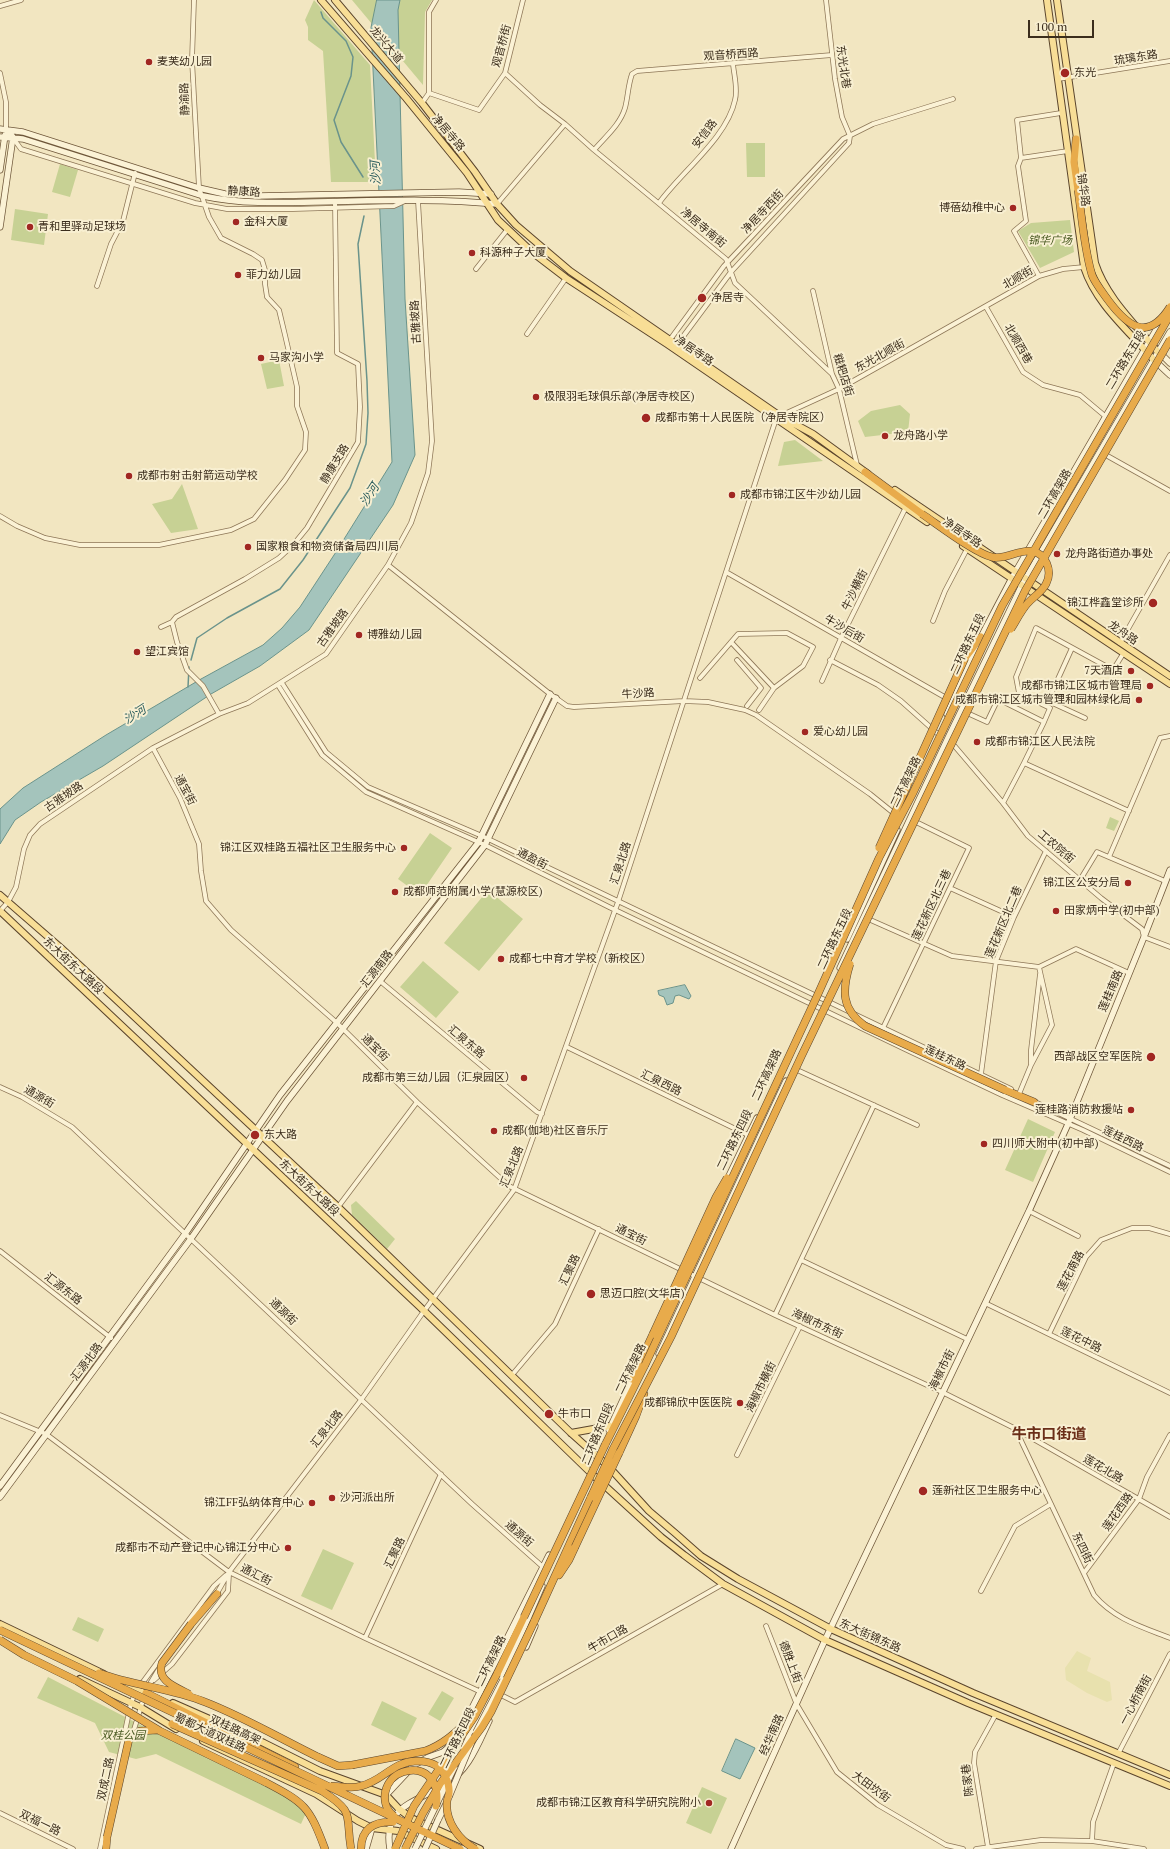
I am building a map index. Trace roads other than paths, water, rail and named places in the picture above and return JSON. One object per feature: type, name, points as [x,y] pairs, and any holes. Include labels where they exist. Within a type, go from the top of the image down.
[{"type":"highway","points":[[1076,139],[1074,162],[1084,235],[1092,276],[1116,311],[1134,326],[1143,329],[1159,322],[1170,306]]},
{"type":"highway","name":"二环高架路","points":[[395,1849],[414,1806],[475,1716],[497,1674],[645,1365],[749,1136],[818,994],[879,858],[915,789],[1002,606],[1170,315]]},
{"type":"highway","name":"二环高架路","points":[[405,1849],[423,1813],[440,1784],[491,1712],[534,1622],[612,1449],[671,1337],[860,934],[1025,591],[1170,340]]},
{"type":"highway","points":[[865,472],[922,514],[986,555],[1000,557],[1020,552],[1033,551],[1043,557],[1048,568],[1046,584],[1022,610],[986,677],[971,701]]},
{"type":"highway","points":[[879,858],[879,849],[965,658],[981,637]]},
{"type":"highway","points":[[860,934],[845,980],[845,1000],[856,1020],[865,1026],[1034,1102]]},
{"type":"highway","points":[[632,1379],[716,1197],[749,1136]]},
{"type":"highway","points":[[671,1337],[684,1318],[753,1169],[758,1140]]},
{"type":"highway","points":[[557,1578],[569,1560],[636,1416],[649,1380]]},
{"type":"highway","points":[[217,1594],[191,1624],[162,1663],[160,1672],[161,1676],[168,1682],[205,1702],[338,1766],[381,1760],[425,1751],[436,1747],[475,1716]]},
{"type":"highway","points":[[0,1629],[115,1679],[185,1695],[205,1702]]},
{"type":"highway","name":"双桂路高架","points":[[0,1629],[325,1788]]},
{"type":"highway","name":"双桂路高架","points":[[0,1635],[395,1821],[460,1849]]},
{"type":"highway","points":[[0,1642],[77,1681],[160,1731],[295,1798],[302,1804],[312,1818],[325,1849]]},
{"type":"highway","points":[[146,1693],[307,1772],[340,1802],[348,1815],[351,1849]]},
{"type":"highway","points":[[172,1724],[322,1791],[340,1802]]},
{"type":"highway","points":[[107,1849],[107,1837],[129,1739],[140,1731],[160,1731]]},
{"type":"highway","points":[[291,1778],[325,1788],[360,1786],[370,1783],[399,1764],[420,1761],[437,1766],[448,1784],[449,1793],[446,1803],[454,1830],[460,1838],[476,1849]]},
{"type":"highway","points":[[361,1849],[363,1836],[370,1828],[380,1822],[395,1821],[384,1798],[388,1785],[392,1779],[404,1771],[421,1772],[433,1781],[438,1793],[436,1806]]},
{"type":"highway","name":"双桂路高架","points":[[395,1821],[449,1849]]},
{"type":"main road","name":"龙兴大道","points":[[321,0],[406,98]]},
{"type":"main road","name":"龙兴大道","points":[[335,0],[422,103]]},
{"type":"main road","name":"锦华路","points":[[1047,0],[1084,267],[1089,281],[1106,307],[1153,359]]},
{"type":"main road","name":"锦华路","points":[[1057,0],[1094,263],[1100,278],[1158,352]]},
{"type":"main road","name":"净居寺路","points":[[406,98],[467,173],[486,203],[507,230],[532,252],[566,278],[675,346],[870,484],[1170,684]]},
{"type":"main road","name":"净居寺路","points":[[422,103],[497,204],[516,225],[570,271],[669,342]]},
{"type":"main road","name":"静康路","points":[[3,129],[23,132],[199,188],[225,194],[257,196],[374,193],[491,194]]},
{"type":"main road","points":[[0,170],[1,137],[3,129],[13,138],[0,226]]},
{"type":"main road","name":"静康路","points":[[1,137],[13,138],[202,196],[235,202],[335,205],[418,201],[497,204]]},
{"type":"main road","name":"二环路东五段","points":[[815,1006],[902,820],[952,701],[981,637],[1012,578],[1170,306]]},
{"type":"main road","name":"二环路东五段","points":[[821,1009],[948,738],[1022,585],[1170,332]]},
{"type":"main road","points":[[1158,352],[1170,363]]},
{"type":"main road","points":[[1153,359],[1170,375]]},
{"type":"main road","name":"净居寺路","points":[[778,418],[813,434],[865,472],[875,477],[1026,578]]},
{"type":"main road","name":"龙舟路","points":[[1026,578],[1170,676]]},
{"type":"main road","name":"汇源南路","points":[[185,1234],[246,1142],[280,1095],[478,842],[550,694]]},
{"type":"main road","name":"汇源南路","points":[[190,1240],[287,1101],[487,842],[556,698]]},
{"type":"main road","name":"莲桂南路","points":[[1068,1121],[1170,870]]},
{"type":"main road","name":"东大街东大路段","points":[[0,895],[61,948],[338,1207],[597,1457]]},
{"type":"main road","name":"东大街东大路段","points":[[0,911],[424,1311],[601,1482]]},
{"type":"main road","name":"二环路东四段","points":[[425,1849],[480,1721],[515,1654],[558,1550],[593,1475],[597,1457],[610,1426],[632,1379],[640,1368],[749,1136],[815,1006]]},
{"type":"main road","name":"二环路东四段","points":[[415,1849],[469,1737],[542,1608],[557,1578],[758,1140],[821,1009]]},
{"type":"main road","name":"海椒市街","points":[[831,1629],[1029,1211],[1068,1121]]},
{"type":"main road","name":"汇源北路","points":[[0,1497],[110,1337],[185,1234]]},
{"type":"main road","name":"汇源北路","points":[[0,1486],[115,1340],[190,1240]]},
{"type":"main road","points":[[571,1433],[610,1426]]},
{"type":"main road","name":"东大街锦东路","points":[[597,1457],[608,1466],[649,1511],[701,1556],[738,1579],[831,1629],[973,1693],[1170,1775]]},
{"type":"main road","name":"东大街锦东路","points":[[601,1482],[661,1537],[723,1584],[825,1640],[1114,1764],[1170,1786]]},
{"type":"main road","points":[[480,1849],[411,1818],[399,1810],[386,1795],[414,1765],[449,1748],[463,1726],[481,1692],[549,1555],[558,1550]]},
{"type":"main road","points":[[390,1849],[389,1829],[399,1810],[455,1779],[475,1750],[532,1634],[542,1608]]},
{"type":"main road","name":"蜀都大道双桂路","points":[[0,1624],[137,1690],[185,1708],[342,1780],[386,1795]]},
{"type":"main road","name":"经华南路","points":[[731,1849],[831,1629]]},
{"type":"main road","name":"蜀都大道双桂路","points":[[0,1642],[140,1707],[176,1729],[316,1794],[358,1821],[372,1828],[398,1831],[436,1849]]},
{"type":"main road","points":[[140,1707],[172,1724]]},
{"type":"main road","points":[[330,1803],[342,1780]]},
{"type":"main road","points":[[366,1849],[372,1828]]},
{"type":"street","points":[[0,6],[21,0]]},
{"type":"street","name":"静渝路","points":[[0,516],[17,526],[45,538],[80,545],[160,545],[231,530],[254,519],[285,480],[305,450],[306,432],[297,406],[297,387],[286,335],[279,310],[267,297],[265,270],[262,260],[221,238],[209,217],[199,188],[192,60],[194,0]]},
{"type":"street","points":[[422,103],[429,93],[429,12],[436,0]]},
{"type":"street","name":"观音桥街","points":[[429,93],[479,110],[505,73],[523,0]]},
{"type":"street","name":"东光北巷","points":[[826,0],[832,55],[842,117],[850,136]]},
{"type":"street","name":"观音桥西路","points":[[594,150],[620,121],[625,107],[632,74],[637,71],[832,55]]},
{"type":"street","name":"琉璃东路","points":[[1058,79],[1170,61]]},
{"type":"street","name":"安信路","points":[[658,203],[671,185],[706,149],[729,116],[735,100],[733,64]]},
{"type":"street","points":[[0,73],[6,102],[3,129]]},
{"type":"street","name":"净居寺南街","points":[[505,73],[540,105],[565,124],[594,150],[726,259],[735,282],[832,374]]},
{"type":"street","name":"净居寺西街","points":[[669,342],[728,263],[843,139],[873,124],[953,99]]},
{"type":"street","points":[[1039,276],[1014,231],[1026,221],[1018,166],[1021,158],[1016,120],[1061,113]]},
{"type":"street","points":[[497,204],[565,124]]},
{"type":"street","name":"净居寺西街","points":[[675,346],[731,272],[849,143],[850,136]]},
{"type":"street","points":[[13,138],[21,149],[205,205],[226,209],[335,205]]},
{"type":"street","points":[[1021,158],[1068,151]]},
{"type":"street","points":[[97,286],[111,244],[124,221],[136,168]]},
{"type":"street","name":"古雅坡路","points":[[0,911],[8,902],[16,887],[24,849],[30,835],[40,824],[153,748],[219,714],[248,703],[326,654],[388,565],[411,523],[428,473],[432,441],[418,201]]},
{"type":"street","name":"静康支路","points":[[161,627],[172,622],[176,617],[246,579],[279,558],[294,544],[307,528],[358,442],[360,407],[358,364],[337,353],[335,205]]},
{"type":"street","points":[[476,269],[507,230]]},
{"type":"street","name":"北顺街","points":[[986,306],[1039,276],[1063,269],[1084,267]]},
{"type":"street","points":[[527,334],[566,278]]},
{"type":"street","name":"糍粑店街","points":[[813,290],[832,374],[839,389],[857,465]]},
{"type":"street","name":"东光北顺街","points":[[778,418],[839,389],[986,306]]},
{"type":"street","name":"北顺西巷","points":[[986,306],[1023,372],[1042,385],[1080,395],[1105,416]]},
{"type":"street","name":"汇泉北路","points":[[146,1693],[156,1673],[212,1603],[229,1572],[361,1400],[424,1311],[514,1190],[567,1047],[618,902],[778,418]]},
{"type":"street","points":[[1101,452],[1170,491]]},
{"type":"street","name":"牛沙横街","points":[[822,681],[830,660],[906,507]]},
{"type":"street","points":[[933,621],[945,591],[967,549]]},
{"type":"street","points":[[1120,643],[1170,555]]},
{"type":"street","name":"牛沙路","points":[[388,565],[567,706],[574,707],[684,701],[708,702],[745,710],[756,715],[870,794],[902,820]]},
{"type":"street","name":"牛沙后街","points":[[726,572],[952,701]]},
{"type":"street","points":[[172,622],[177,642],[189,672],[203,686],[219,714]]},
{"type":"street","points":[[1050,708],[1019,693],[1016,677],[1036,628],[1113,670],[1123,654]]},
{"type":"street","points":[[700,678],[738,634],[787,633],[813,647],[803,666],[774,688],[759,710]]},
{"type":"street","points":[[731,642],[774,688]]},
{"type":"street","points":[[1003,803],[1044,722],[1050,708],[1048,701],[1072,648]]},
{"type":"street","points":[[737,660],[761,688],[747,706]]},
{"type":"street","points":[[830,660],[878,685],[900,701],[938,734]]},
{"type":"street","name":"通盈街","points":[[280,684],[326,752],[368,787],[482,836],[487,842],[615,910],[815,1006]]},
{"type":"street","name":"通盈街","points":[[280,684],[322,755],[366,792],[478,842],[487,842],[618,902],[819,998]]},
{"type":"street","points":[[961,711],[986,722],[998,699],[1044,722]]},
{"type":"street","points":[[1048,701],[1085,718]]},
{"type":"street","points":[[1110,857],[1160,738],[1170,736]]},
{"type":"street","name":"工农院街","points":[[948,738],[1003,803],[1028,836],[1080,880],[1142,929],[1144,937]]},
{"type":"street","name":"通宝街","points":[[153,748],[180,798],[199,844],[201,871],[206,901],[231,930],[337,1023],[417,1102],[508,1186],[684,1272]]},
{"type":"street","points":[[1024,763],[1129,810]]},
{"type":"street","name":"莲花新区北三巷","points":[[883,1028],[969,848],[910,819]]},
{"type":"street","name":"莲花新区北二巷","points":[[981,1074],[996,961],[1014,917],[1046,851]]},
{"type":"street","points":[[1080,880],[1097,852],[1165,881]]},
{"type":"street","points":[[950,888],[1014,917]]},
{"type":"street","points":[[864,916],[952,956],[1039,966],[1076,949],[1129,973]]},
{"type":"street","points":[[1144,937],[1170,947]]},
{"type":"street","points":[[1019,1094],[1031,1064],[1052,1024],[1039,966]]},
{"type":"street","points":[[1031,1064],[1032,1035],[1040,972]]},
{"type":"street","name":"汇泉东路","points":[[380,981],[537,1112],[542,1114]]},
{"type":"street","name":"莲桂东路","points":[[819,998],[981,1074],[1068,1121]]},
{"type":"street","name":"莲桂东路","points":[[815,1006],[1002,1095],[1068,1121]]},
{"type":"street","name":"汇泉西路","points":[[567,1047],[749,1136]]},
{"type":"street","points":[[793,1068],[917,1125]]},
{"type":"street","name":"通源街","points":[[0,1087],[22,1097],[72,1127],[190,1240],[267,1309],[472,1504],[543,1566]]},
{"type":"street","points":[[338,1207],[417,1102]]},
{"type":"street","points":[[774,1315],[874,1105]]},
{"type":"street","name":"莲桂西路","points":[[1068,1121],[1170,1166]]},
{"type":"street","name":"莲桂西路","points":[[1068,1121],[1170,1172]]},
{"type":"street","points":[[1029,1211],[1078,1236]]},
{"type":"street","name":"莲花南路","points":[[1049,1334],[1086,1257],[1101,1240],[1132,1228],[1149,1228],[1170,1234]]},
{"type":"street","name":"汇聚路","points":[[512,1375],[555,1324],[599,1230]]},
{"type":"street","name":"汇源东路","points":[[0,1251],[115,1340]]},
{"type":"street","points":[[801,1260],[968,1339]]},
{"type":"street","name":"海椒市东街","points":[[684,1272],[942,1392]]},
{"type":"street","name":"莲花中路","points":[[985,1303],[1170,1393]]},
{"type":"street","name":"海椒市横街","points":[[737,1455],[800,1326]]},
{"type":"street","name":"莲花北路","points":[[942,1392],[1016,1430],[1170,1516]]},
{"type":"street","name":"通汇街","points":[[0,1415],[43,1433],[229,1572],[481,1692]]},
{"type":"street","name":"东四街","points":[[1016,1430],[1094,1595],[1110,1612],[1119,1618],[1170,1638]]},
{"type":"street","name":"莲花西路","points":[[1084,1573],[1139,1500],[1147,1477],[1170,1435]]},
{"type":"street","name":"汇聚路","points":[[365,1638],[441,1474]]},
{"type":"street","points":[[981,1591],[1015,1526],[1051,1504]]},
{"type":"street","points":[[150,1683],[172,1664],[228,1591],[229,1572]]},
{"type":"street","name":"汇泉北路","points":[[137,1690],[214,1586],[229,1572]]},
{"type":"street","name":"牛市口路","points":[[501,1696],[515,1702],[723,1584]]},
{"type":"street","name":"德胜上街","points":[[766,1626],[797,1705]]},
{"type":"street","name":"一心桥南街","points":[[1118,1754],[1170,1654]]},
{"type":"street","name":"双成二路","points":[[100,1849],[131,1703],[137,1690]]},
{"type":"street","name":"双成二路","points":[[107,1849],[133,1729],[146,1693]]},
{"type":"street","name":"大田坎街","points":[[797,1705],[837,1772],[878,1805],[946,1845],[963,1849]]},
{"type":"street","name":"陈家巷","points":[[988,1847],[974,1763],[975,1752],[996,1714]]},
{"type":"street","points":[[1092,1841],[1093,1822],[1114,1764]]},
{"type":"street","name":"双福一路","points":[[0,1813],[73,1849]]},
{"type":"street","points":[[976,1849],[1041,1840],[1092,1841],[1144,1849]]},
{"type":"water","points":[[377,0],[400,0],[398,10],[405,299],[415,455],[393,505],[309,630],[260,666],[211,694],[103,766],[41,802],[15,820],[0,844],[0,809],[23,788],[106,735],[201,679],[263,645],[282,628],[300,607],[392,462],[371,28]]},
{"type":"water","points":[[685,985],[691,996],[689,999],[679,995],[675,996],[673,1003],[667,1005],[664,997],[659,995],[658,991]]},
{"type":"water","points":[[736,1739],[755,1748],[740,1779],[722,1771]]},
{"type":"waterway","name":"沙河","points":[[321,12],[323,18],[346,41],[353,57],[351,76],[334,120],[341,142],[363,177]]},
{"type":"waterway","points":[[191,660],[197,638],[227,618],[280,589],[303,560],[350,488],[366,444],[368,413],[358,244],[364,216]]},
{"type":"waterway","points":[[188,687],[189,667]]},
{"type":"place","name":"麦芙幼儿园","points":[[149,62]]},
{"type":"place","name":"东光","points":[[1065,73]]},
{"type":"place","name":"博蓓幼稚中心","points":[[1013,208]]},
{"type":"place","name":"金科大厦","points":[[236,222]]},
{"type":"place","name":"青和里驿动足球场","points":[[30,227]]},
{"type":"place","name":"科源种子大厦","points":[[472,253]]},
{"type":"place","name":"菲力幼儿园","points":[[238,275]]},
{"type":"place","name":"净居寺","points":[[702,298]]},
{"type":"place","name":"马家沟小学","points":[[261,358]]},
{"type":"place","name":"极限羽毛球俱乐部(净居寺校区)","points":[[536,397]]},
{"type":"place","name":"成都市第十人民医院（净居寺院区）","points":[[646,418]]},
{"type":"place","name":"龙舟路小学","points":[[885,436]]},
{"type":"place","name":"成都市射击射箭运动学校","points":[[129,476]]},
{"type":"place","name":"成都市锦江区牛沙幼儿园","points":[[732,495]]},
{"type":"place","name":"国家粮食和物资储备局四川局","points":[[248,547]]},
{"type":"place","name":"龙舟路街道办事处","points":[[1057,554]]},
{"type":"place","name":"锦江桦鑫堂诊所","points":[[1153,603]]},
{"type":"place","name":"博雅幼儿园","points":[[359,635]]},
{"type":"place","name":"望江宾馆","points":[[137,652]]},
{"type":"place","name":"7天酒店","points":[[1131,671]]},
{"type":"place","name":"成都市锦江区城市管理局","points":[[1150,686]]},
{"type":"place","name":"成都市锦江区城市管理和园林绿化局","points":[[1139,700]]},
{"type":"place","name":"爱心幼儿园","points":[[805,732]]},
{"type":"place","name":"成都市锦江区人民法院","points":[[977,742]]},
{"type":"place","name":"锦江区双桂路五福社区卫生服务中心","points":[[404,848]]},
{"type":"place","name":"锦江区公安分局","points":[[1128,883]]},
{"type":"place","name":"成都师范附属小学(慧源校区)","points":[[395,892]]},
{"type":"place","name":"田家炳中学(初中部)","points":[[1056,911]]},
{"type":"place","name":"成都七中育才学校（新校区）","points":[[501,959]]},
{"type":"place","name":"西部战区空军医院","points":[[1151,1057]]},
{"type":"place","name":"成都市第三幼儿园（汇泉园区）","points":[[524,1078]]},
{"type":"place","name":"莲桂路消防救援站","points":[[1131,1110]]},
{"type":"place","name":"成都(伽地)社区音乐厅","points":[[494,1131]]},
{"type":"place","name":"东大路","points":[[255,1135]]},
{"type":"place","name":"四川师大附中(初中部)","points":[[984,1144]]},
{"type":"place","name":"思迈口腔(文华店)","points":[[591,1294]]},
{"type":"place","name":"成都锦欣中医医院","points":[[740,1403]]},
{"type":"place","name":"牛市口","points":[[549,1414]]},
{"type":"place","name":"莲新社区卫生服务中心","points":[[923,1491]]},
{"type":"place","name":"沙河派出所","points":[[332,1498]]},
{"type":"place","name":"锦江FF弘纳体育中心","points":[[312,1503]]},
{"type":"place","name":"成都市不动产登记中心锦江分中心","points":[[288,1548]]},
{"type":"place","name":"成都市锦江区教育科学研究院附小","points":[[709,1803]]},
{"type":"district","name":"牛市口街道","points":[[1049,1435]]},
{"type":"park label","name":"锦华广场","points":[[1050,241]]},
{"type":"park label","name":"双桂公园","points":[[123,1736]]}]
